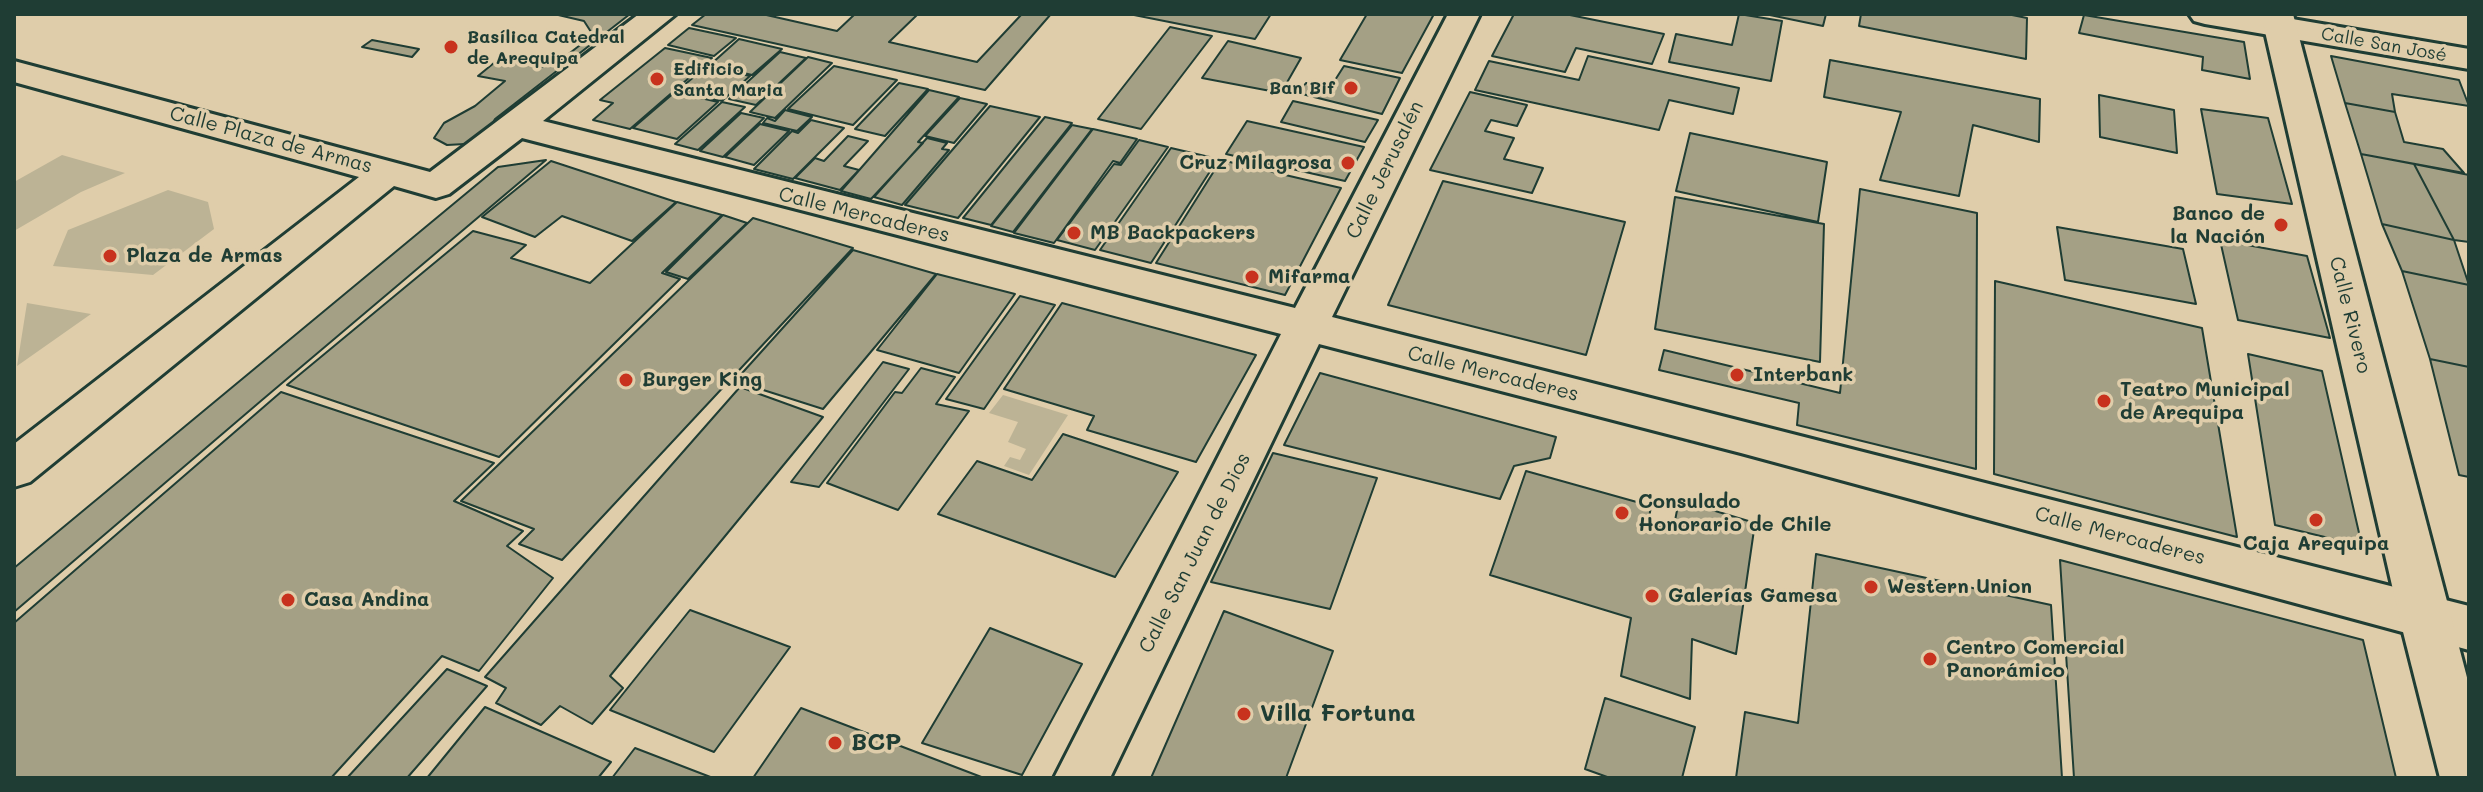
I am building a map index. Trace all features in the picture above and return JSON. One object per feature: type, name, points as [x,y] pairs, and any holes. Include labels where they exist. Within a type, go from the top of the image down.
[{"type":"street","points":[[389,172],[436,186],[660,14]]},
{"type":"street","name":"Calle Jerusalén","points":[[1308,327],[1464,14]]},
{"type":"street","name":"Calle San José","points":[[2205,14],[2279,20],[2469,59]]},
{"type":"street","name":"Calle Rivero","points":[[2279,20],[2447,622],[2468,778]]},
{"type":"street","name":"Calle Plaza de Armas","points":[[14,71],[389,172]]},
{"type":"street","name":"Calle Mercaderes","points":[[515,125],[1741,436],[2447,622]]},
{"type":"street","name":"Calle Plaza de Armas","points":[[14,469],[389,172]]},
{"type":"street","name":"Calle San Juan de Dios","points":[[1082,778],[1308,327]]},
{"type":"shaded area","points":[[62,155],[125,173],[81,192],[14,231],[14,182]]},
{"type":"shaded area","points":[[168,190],[208,202],[214,229],[153,275],[53,266],[68,230]]},
{"type":"shaded area","points":[[27,303],[91,314],[17,366]]},
{"type":"shaded area","points":[[1003,395],[1068,415],[1029,475],[1004,466],[1010,457],[1020,460],[1026,449],[1008,442],[1018,422],[989,413]]},
{"type":"building","points":[[554,14],[630,14],[495,119],[483,143],[447,145],[434,138],[444,123],[475,106],[505,81],[478,76],[500,58],[540,67],[557,63],[593,35],[584,21]]},
{"type":"building","points":[[706,14],[762,14],[837,31],[855,14],[918,14],[889,42],[977,62],[1021,15],[1014,14],[1051,14],[985,90],[692,25]]},
{"type":"building","points":[[1129,14],[1271,14],[1255,39]]},
{"type":"building","points":[[1367,14],[1434,14],[1402,73],[1340,60]]},
{"type":"building","points":[[1514,14],[1565,14],[1664,34],[1652,64],[1576,48],[1565,72],[1492,56]]},
{"type":"building","points":[[1739,14],[1782,21],[1771,81],[1669,62],[1676,34],[1732,45]]},
{"type":"building","points":[[1765,14],[1826,14],[1823,26]]},
{"type":"building","points":[[1861,14],[2007,14],[2027,18],[2026,59],[1859,26]]},
{"type":"building","points":[[2084,15],[2244,42],[2250,79],[2202,70],[2203,57],[2079,33]]},
{"type":"building","points":[[1170,27],[1212,36],[1141,129],[1098,119]]},
{"type":"building","points":[[689,28],[736,38],[714,56],[668,45]]},
{"type":"building","points":[[739,39],[782,49],[752,75],[710,65]]},
{"type":"building","points":[[372,40],[419,49],[412,57],[362,47]]},
{"type":"building","points":[[1228,41],[1301,58],[1281,93],[1202,78]]},
{"type":"building","name":"Edificio Santa Maria","points":[[665,48],[712,58],[630,129],[593,120],[613,103],[600,100]]},
{"type":"building","points":[[780,52],[806,58],[756,105],[729,99]]},
{"type":"building","points":[[1588,56],[1739,88],[1733,114],[1669,100],[1659,130],[1475,90],[1489,61],[1579,80]]},
{"type":"building","points":[[2331,56],[2459,80],[2469,106],[2392,94],[2395,112],[2345,103]]},
{"type":"building","points":[[808,57],[832,63],[775,118],[750,112]]},
{"type":"building","points":[[1830,60],[2040,99],[2039,142],[1973,125],[1959,196],[1880,180],[1901,112],[1824,97]]},
{"type":"building","points":[[707,66],[750,76],[722,101],[677,91]]},
{"type":"building","points":[[834,66],[897,80],[853,125],[788,109]]},
{"type":"building","points":[[1344,66],[1400,78],[1382,114],[1298,93],[1306,83],[1330,88]]},
{"type":"building","points":[[899,83],[928,89],[885,136],[855,129]]},
{"type":"building","points":[[929,90],[959,97],[918,142],[923,143],[871,199],[841,191]]},
{"type":"building","points":[[675,92],[718,102],[677,139],[633,128]]},
{"type":"building","points":[[1470,92],[1527,105],[1517,126],[1491,120],[1485,131],[1514,138],[1504,159],[1543,168],[1532,193],[1430,170]]},
{"type":"building","points":[[2099,95],[2174,110],[2177,153],[2100,137]]},
{"type":"building","points":[[960,98],[987,104],[954,143],[925,136]]},
{"type":"building","points":[[1293,101],[1378,120],[1365,142],[1281,122]]},
{"type":"building","points":[[722,102],[745,107],[698,150],[675,144]]},
{"type":"building","points":[[2345,103],[2395,112],[2404,142],[2443,149],[2464,173],[2361,154]]},
{"type":"building","points":[[990,106],[1040,117],[958,218],[905,205]]},
{"type":"building","points":[[2201,109],[2268,118],[2292,204],[2217,194]]},
{"type":"building","points":[[785,110],[812,117],[797,131],[763,123],[767,118],[775,121]]},
{"type":"building","points":[[741,113],[764,118],[723,157],[700,151]]},
{"type":"building","points":[[1045,117],[1072,123],[991,225],[963,218]]},
{"type":"building","points":[[811,120],[844,128],[793,179],[754,169],[792,131],[798,133]]},
{"type":"building","points":[[1247,121],[1364,147],[1345,181],[1226,154]]},
{"type":"building","points":[[760,124],[789,131],[754,165],[725,157]]},
{"type":"building","points":[[1072,125],[1092,129],[1013,232],[991,226]]},
{"type":"building","points":[[1093,129],[1137,139],[1120,163],[1113,161],[1054,243],[1014,233]]},
{"type":"building","points":[[1690,133],[1827,162],[1818,222],[1676,191]]},
{"type":"building","points":[[848,136],[868,141],[844,166],[859,170],[840,190],[795,178],[815,158],[824,161]]},
{"type":"building","points":[[927,138],[947,143],[942,149],[949,150],[902,205],[874,197]]},
{"type":"building","points":[[1139,140],[1168,147],[1095,250],[1057,240],[1114,164],[1121,165]]},
{"type":"building","points":[[1171,148],[1218,159],[1151,263],[1100,250]]},
{"type":"building","points":[[2361,154],[2414,164],[2454,240],[2382,224]]},
{"type":"building","points":[[546,160],[14,612],[14,568],[498,167]]},
{"type":"building","points":[[1221,160],[1341,188],[1285,295],[1156,263]]},
{"type":"building","points":[[551,161],[676,202],[632,241],[562,216],[535,237],[482,217]]},
{"type":"building","points":[[2414,164],[2469,175],[2469,242],[2454,240]]},
{"type":"building","points":[[1443,181],[1625,222],[1586,355],[1388,305]]},
{"type":"building","points":[[1860,189],[1977,213],[1976,469],[1797,425],[1799,403],[1659,370],[1664,350],[1840,393]]},
{"type":"building","points":[[1675,197],[1824,224],[1820,362],[1655,329]]},
{"type":"building","points":[[677,202],[722,215],[662,273],[680,279],[499,457],[287,385],[473,231],[526,245],[511,258],[590,283]]},
{"type":"building","points":[[723,215],[747,223],[688,279],[666,272]]},
{"type":"building","points":[[753,218],[853,248],[562,560],[519,544],[534,529],[461,501]]},
{"type":"building","points":[[2382,224],[2454,240],[2469,285],[2402,271]]},
{"type":"building","points":[[2057,227],[2183,249],[2196,304],[2065,280]]},
{"type":"building","points":[[2220,240],[2307,256],[2330,338],[2238,320]]},
{"type":"building","points":[[853,250],[936,274],[823,409],[735,381]]},
{"type":"building","points":[[2402,271],[2469,285],[2469,367],[2430,359]]},
{"type":"building","points":[[937,274],[1015,294],[959,373],[877,350]]},
{"type":"building","name":"Teatro Municipal de Arequipa","points":[[1995,281],[2202,328],[2237,537],[1994,474]]},
{"type":"building","points":[[1020,296],[1055,305],[984,409],[946,399]]},
{"type":"building","points":[[1062,303],[1256,355],[1196,462],[1087,430],[1094,416],[1004,389]]},
{"type":"building","points":[[2248,354],[2322,371],[2362,546],[2275,525]]},
{"type":"building","points":[[2430,359],[2469,367],[2469,477],[2459,475]]},
{"type":"building","points":[[883,362],[909,369],[819,487],[791,482]]},
{"type":"building","points":[[921,368],[955,377],[936,404],[969,411],[898,510],[827,483],[895,392],[902,393]]},
{"type":"building","points":[[1320,373],[1556,437],[1550,458],[1514,466],[1500,499],[1284,445]]},
{"type":"building","points":[[740,387],[823,417],[610,676],[623,688],[592,724],[560,706],[541,725],[496,703],[506,688],[485,677]]},
{"type":"building","name":"Casa Andina","points":[[281,392],[494,463],[454,501],[523,531],[507,546],[553,578],[479,671],[442,656],[331,778],[14,778],[14,623]]},
{"type":"building","points":[[1063,434],[1178,472],[1115,577],[938,514],[977,461],[1032,480]]},
{"type":"building","points":[[1273,453],[1377,478],[1330,609],[1211,582]]},
{"type":"building","name":"Galerías Gamesa","points":[[1526,471],[1651,506],[1648,524],[1673,531],[1679,500],[1755,523],[1736,654],[1692,639],[1690,699],[1621,676],[1631,618],[1490,575]]},
{"type":"building","name":"Centro Comercial Panorámico","points":[[1816,554],[2051,605],[2062,778],[1736,778],[1745,712],[1798,723]]},
{"type":"building","points":[[2060,560],[2363,640],[2396,778],[2074,778]]},
{"type":"building","points":[[690,610],[790,647],[714,752],[610,710]]},
{"type":"building","name":"Villa Fortuna","points":[[1224,611],[1333,651],[1286,778],[1151,778]]},
{"type":"building","points":[[990,628],[1082,664],[1022,775],[922,743]]},
{"type":"building","points":[[447,669],[487,686],[407,778],[347,778]]},
{"type":"building","points":[[1605,698],[1695,727],[1682,778],[1610,778],[1585,769]]},
{"type":"building","points":[[485,707],[611,762],[598,778],[427,778]]},
{"type":"building","name":"BCP","points":[[801,708],[984,778],[753,778]]},
{"type":"building","points":[[635,748],[713,778],[612,778]]},
{"type":"place","name":"Basílica Catedral de Arequipa","points":[[451,47]]},
{"type":"place","name":"Edificio Santa Maria","points":[[657,79]]},
{"type":"place","name":"Ban Bif","points":[[1351,88]]},
{"type":"place","name":"Cruz Milagrosa","points":[[1348,163]]},
{"type":"place","name":"Banco de la Nación","points":[[2281,225]]},
{"type":"place","name":"MB Backpackers","points":[[1074,233]]},
{"type":"place","name":"Plaza de Armas","points":[[110,256]]},
{"type":"place","name":"Mifarma","points":[[1252,277]]},
{"type":"place","name":"Interbank","points":[[1737,375]]},
{"type":"place","name":"Burger King","points":[[626,380]]},
{"type":"place","name":"Teatro Municipal de Arequipa","points":[[2104,401]]},
{"type":"place","name":"Consulado Honorario de Chile","points":[[1622,513]]},
{"type":"place","name":"Caja Arequipa","points":[[2316,520]]},
{"type":"place","name":"Western Union","points":[[1871,587]]},
{"type":"place","name":"Galerías Gamesa","points":[[1652,596]]},
{"type":"place","name":"Casa Andina","points":[[288,600]]},
{"type":"place","name":"Centro Comercial Panorámico","points":[[1930,659]]},
{"type":"place","name":"Villa Fortuna","points":[[1244,714]]},
{"type":"place","name":"BCP","points":[[835,743]]}]
